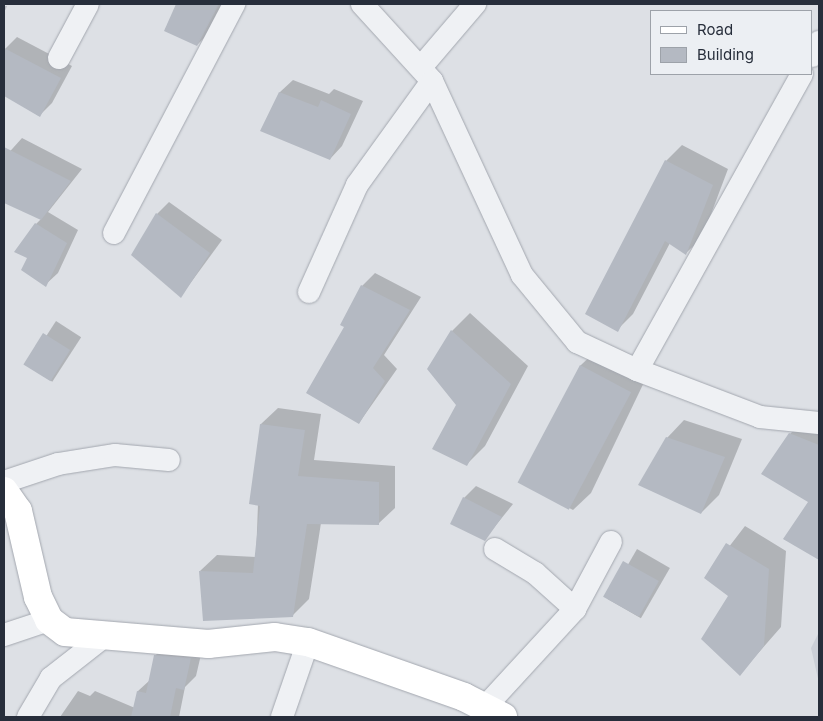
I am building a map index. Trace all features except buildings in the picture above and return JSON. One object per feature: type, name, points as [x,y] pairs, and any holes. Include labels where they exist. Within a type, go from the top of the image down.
[{"type":"main road","points":[[4,491],[18,511],[38,596],[49,620],[65,632],[208,644],[275,637],[308,642],[494,712]]},
{"type":"street","points":[[59,58],[88,4]]},
{"type":"street","points":[[114,233],[234,4]]},
{"type":"street","points":[[362,4],[427,74],[522,275],[577,342],[637,370],[760,417],[819,423]]},
{"type":"street","points":[[309,292],[357,185],[427,74],[475,4]]},
{"type":"street","points":[[813,54],[819,42]]},
{"type":"street","points":[[637,370],[801,75]]},
{"type":"street","points":[[4,482],[58,464],[115,455],[170,460]]},
{"type":"street","points":[[494,712],[575,609],[611,542]]},
{"type":"street","points":[[495,550],[534,573],[575,609]]},
{"type":"street","points":[[4,635],[49,620]]},
{"type":"street","points":[[28,717],[50,678],[106,635]]},
{"type":"street","points":[[282,717],[308,642]]},
{"type":"path","points":[[4,10],[6,4]]},
{"type":"shaded area","points":[[819,632],[819,683],[811,648]]}]
